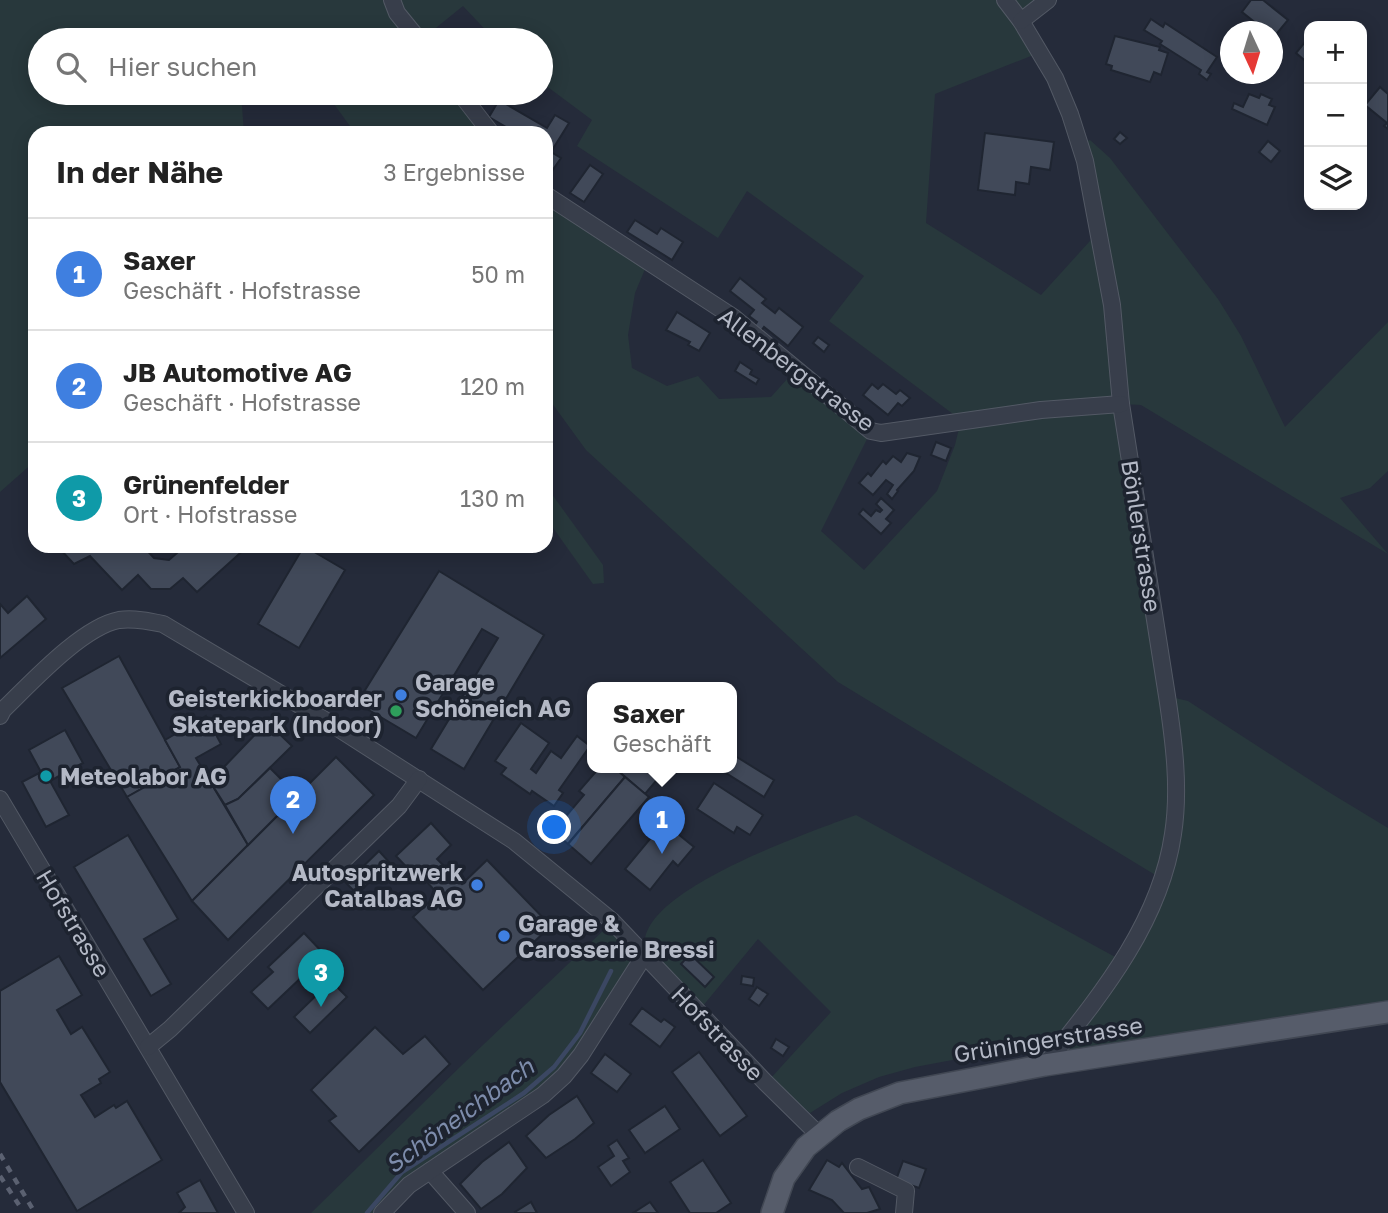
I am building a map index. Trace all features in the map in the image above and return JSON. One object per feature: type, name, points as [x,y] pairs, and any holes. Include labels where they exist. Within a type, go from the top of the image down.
[{"type":"main road","name":"Grüningerstrasse","points":[[772,1213],[784,1178],[800,1154],[819,1135],[859,1109],[900,1093],[1045,1065],[1388,1012]]},
{"type":"street","points":[[392,0],[397,13],[409,28]]},
{"type":"street","name":"Bönlerstrasse","points":[[1006,0],[1055,78],[1074,124],[1085,161],[1112,305],[1121,404],[1174,743],[1176,780],[1173,835],[1159,888],[1115,974],[1096,1003],[1045,1065]]},
{"type":"street","points":[[1021,21],[1048,0]]},
{"type":"street","points":[[469,105],[486,126]]},
{"type":"street","name":"Allenbergstrasse","points":[[553,200],[733,317],[871,430],[881,433],[1041,410],[1121,404]]},
{"type":"street","name":"Hofstrasse","points":[[0,716],[3,709],[82,638],[97,628],[119,620],[143,620],[163,624],[419,779],[546,865],[612,921],[819,1135]]},
{"type":"street","points":[[148,1047],[170,1029],[399,806],[419,779]]},
{"type":"street","name":"Hofstrasse","points":[[0,799],[246,1213]]},
{"type":"street","points":[[382,1213],[409,1185],[543,1095],[564,1076],[581,1055],[644,956]]},
{"type":"street","points":[[858,1167],[906,1191],[904,1213]]},
{"type":"street","points":[[430,1171],[467,1213]]},
{"type":"shaded area","points":[[0,0],[1048,0],[1021,21],[1041,52],[935,94],[926,223],[1041,295],[1099,231],[1080,143],[1090,140],[1110,158],[1218,299],[1241,336],[1285,427],[1388,322],[1388,471],[1370,488],[1340,498],[1388,554],[1141,405],[1122,404],[1167,696],[1188,701],[1388,828],[1388,1012],[1045,1065],[1115,974],[1157,876],[838,682],[586,450],[553,405],[553,200],[648,262],[635,293],[628,335],[632,368],[667,386],[698,376],[719,399],[771,397],[796,369],[871,431],[821,531],[864,570],[937,491],[955,445],[961,420],[829,321],[864,276],[747,191],[718,238],[577,146],[592,120],[553,91],[553,28],[484,28],[463,6],[436,28],[28,28],[28,105],[242,105],[243,126],[28,126],[28,467],[0,492]]},
{"type":"shaded area","points":[[335,105],[469,105],[486,126],[350,126]]},
{"type":"shaded area","points":[[553,496],[603,565],[604,583],[593,584],[553,528]]},
{"type":"shaded area","points":[[856,815],[1117,958],[1066,1028],[990,1053],[915,1067],[879,1077],[842,1093],[810,1113],[770,1079],[831,1012],[758,939],[702,1007],[645,947],[650,926],[669,905],[697,885],[768,849]]},
{"type":"shaded area","points":[[607,927],[627,950],[629,968],[586,1040],[553,1079],[376,1213],[311,1213],[462,1065]]},
{"type":"building","points":[[1251,0],[1263,0],[1288,20],[1283,26],[1283,21],[1253,21],[1242,12]]},
{"type":"building","points":[[1151,19],[1163,27],[1165,23],[1217,57],[1207,72],[1211,74],[1207,80],[1199,74],[1201,70],[1160,44],[1162,41],[1144,30]]},
{"type":"building","points":[[1115,36],[1160,47],[1159,50],[1168,53],[1161,75],[1154,72],[1150,82],[1111,70],[1112,66],[1106,64]]},
{"type":"building","points":[[1304,43],[1304,60],[1296,53]]},
{"type":"building","points":[[1380,87],[1388,94],[1388,129],[1384,126],[1387,123],[1367,107],[1367,103]]},
{"type":"building","points":[[1249,94],[1259,98],[1261,94],[1272,99],[1269,105],[1275,107],[1267,125],[1232,109],[1234,103],[1243,107]]},
{"type":"building","points":[[496,105],[508,105],[544,126],[504,126],[489,117]]},
{"type":"building","points":[[555,115],[569,123],[553,149],[553,126],[548,126]]},
{"type":"building","points":[[1120,132],[1127,138],[1120,144],[1114,139]]},
{"type":"building","points":[[985,133],[1054,142],[1050,170],[1031,167],[1029,184],[1016,182],[1015,195],[978,190]]},
{"type":"building","points":[[1268,141],[1280,151],[1271,162],[1259,152]]},
{"type":"building","points":[[553,153],[561,158],[553,170]]},
{"type":"building","points":[[590,165],[603,174],[584,202],[570,193]]},
{"type":"building","points":[[635,220],[657,234],[661,228],[683,242],[672,260],[627,232]]},
{"type":"building","points":[[740,278],[766,299],[762,303],[775,313],[779,308],[803,327],[788,346],[764,327],[761,331],[754,326],[757,322],[749,316],[754,310],[730,291]]},
{"type":"building","points":[[677,312],[710,333],[699,351],[688,345],[690,342],[666,330]]},
{"type":"building","points":[[818,337],[829,345],[824,352],[813,343]]},
{"type":"building","points":[[740,362],[752,370],[750,374],[759,379],[756,384],[735,371]]},
{"type":"building","points":[[872,384],[878,389],[883,384],[896,394],[900,390],[910,398],[902,406],[898,403],[888,415],[863,395]]},
{"type":"building","points":[[936,442],[951,448],[946,461],[931,455]]},
{"type":"building","points":[[907,453],[920,457],[914,471],[892,499],[887,494],[893,485],[886,480],[873,495],[859,483],[868,473],[871,476],[883,461],[886,464],[893,456],[901,462]]},
{"type":"building","points":[[881,498],[894,510],[886,519],[891,523],[881,534],[859,514],[863,509],[871,516],[876,510],[880,512],[882,510],[876,504]]},
{"type":"building","points":[[64,553],[149,553],[154,558],[169,560],[177,553],[240,553],[197,592],[183,578],[170,589],[151,589],[138,575],[122,590],[90,556],[74,564]]},
{"type":"building","points":[[300,553],[316,553],[345,570],[299,648],[258,624]]},
{"type":"building","points":[[439,571],[544,635],[464,769],[431,749],[498,638],[482,629],[416,738],[357,703]]},
{"type":"building","points":[[27,596],[46,619],[0,658],[0,604],[8,613]]},
{"type":"building","points":[[119,656],[180,767],[127,797],[62,688]]},
{"type":"building","points":[[206,716],[221,744],[196,758],[248,845],[192,901],[127,797],[180,767],[165,740]]},
{"type":"building","points":[[267,722],[292,746],[238,799],[225,805],[204,772],[223,768]]},
{"type":"building","points":[[521,723],[549,743],[531,769],[536,773],[551,751],[561,758],[577,736],[587,744],[587,750],[559,790],[563,793],[554,806],[532,791],[530,794],[501,774],[506,768],[495,761]]},
{"type":"building","name":"Meteolabor AG","points":[[65,730],[83,763],[50,781],[69,815],[46,827],[22,782],[41,772],[29,750]]},
{"type":"building","points":[[336,757],[374,795],[228,940],[192,901]]},
{"type":"building","points":[[737,757],[774,780],[764,797],[726,773],[737,773]]},
{"type":"building","points":[[270,768],[287,785],[277,794],[289,804],[248,845],[225,805],[238,799]]},
{"type":"building","points":[[595,773],[621,773],[625,777],[568,844],[556,834],[564,824],[561,822],[584,795],[579,791]]},
{"type":"building","points":[[621,773],[663,773],[645,794]]},
{"type":"building","points":[[625,777],[649,797],[591,864],[568,844]]},
{"type":"building","points":[[714,783],[763,815],[750,835],[737,827],[734,833],[697,809]]},
{"type":"building","points":[[431,823],[451,845],[437,859],[462,884],[487,860],[551,926],[483,990],[413,917],[438,894],[424,879],[427,875],[424,873],[418,879],[396,856]]},
{"type":"building","points":[[667,825],[694,847],[678,866],[673,861],[650,890],[625,869],[654,834],[657,837]]},
{"type":"building","points":[[128,835],[178,919],[144,939],[171,984],[151,996],[74,867]]},
{"type":"building","points":[[379,851],[390,863],[357,894],[346,883]]},
{"type":"building","points":[[304,933],[325,955],[268,1009],[251,992],[273,972],[268,967]]},
{"type":"building","points":[[690,954],[714,977],[705,987],[681,964]]},
{"type":"building","points":[[59,956],[82,995],[57,1010],[71,1034],[82,1027],[110,1072],[99,1079],[101,1083],[81,1095],[95,1117],[114,1105],[116,1108],[127,1101],[162,1160],[77,1211],[0,1082],[0,991]]},
{"type":"building","points":[[742,976],[754,978],[753,986],[741,984]]},
{"type":"building","points":[[331,981],[347,997],[310,1033],[294,1017]]},
{"type":"building","points":[[757,987],[768,994],[759,1006],[749,999]]},
{"type":"building","points":[[642,1008],[661,1022],[664,1019],[675,1027],[660,1047],[630,1024]]},
{"type":"building","points":[[375,1027],[403,1054],[425,1036],[450,1064],[359,1152],[329,1121],[336,1116],[311,1090]]},
{"type":"building","points":[[776,1039],[789,1047],[783,1056],[771,1048]]},
{"type":"building","points":[[699,1052],[747,1116],[720,1136],[672,1072]]},
{"type":"building","points":[[605,1054],[631,1074],[617,1092],[591,1073]]},
{"type":"building","points":[[577,1096],[594,1123],[546,1158],[526,1136],[549,1115]]},
{"type":"building","points":[[665,1106],[680,1129],[645,1153],[629,1130]]},
{"type":"building","points":[[617,1140],[629,1158],[623,1161],[630,1172],[611,1186],[598,1167],[614,1156],[608,1146]]},
{"type":"building","points":[[509,1142],[527,1168],[502,1194],[481,1209],[460,1184],[482,1162]]},
{"type":"building","points":[[703,1160],[731,1203],[716,1213],[690,1213],[670,1182]]},
{"type":"building","points":[[827,1160],[839,1167],[842,1163],[862,1189],[869,1187],[880,1209],[867,1213],[844,1213],[832,1200],[809,1190]]},
{"type":"building","points":[[903,1161],[926,1169],[919,1188],[896,1180]]},
{"type":"building","points":[[200,1180],[218,1213],[179,1213],[185,1207],[177,1193]]},
{"type":"building","points":[[531,1202],[537,1213],[515,1212]]},
{"type":"building","points":[[650,1202],[658,1213],[633,1213]]},
{"type":"waterway","name":"Schöneichbach","points":[[367,1213],[402,1172],[524,1093],[554,1067],[580,1033],[611,971]]},
{"type":"railway","points":[[0,1154],[35,1213]]},
{"type":"railway","points":[[0,1176],[19,1205]]},
{"type":"place","name":"Garage Schöneich AG","points":[[401,695]]},
{"type":"place","name":"Geisterkickboarder Skatepark (Indoor)","points":[[396,711]]},
{"type":"place","name":"Meteolabor AG","points":[[46,776]]},
{"type":"place","name":"JB Automotive AG","points":[[293,834]]},
{"type":"place","name":"Saxer","points":[[662,854]]},
{"type":"place","name":"Autospritzwerk Catalbas AG","points":[[477,885]]},
{"type":"place","name":"Garage & Carosserie Bressi","points":[[504,936]]},
{"type":"place","name":"Grünenfelder","points":[[321,1007]]}]
